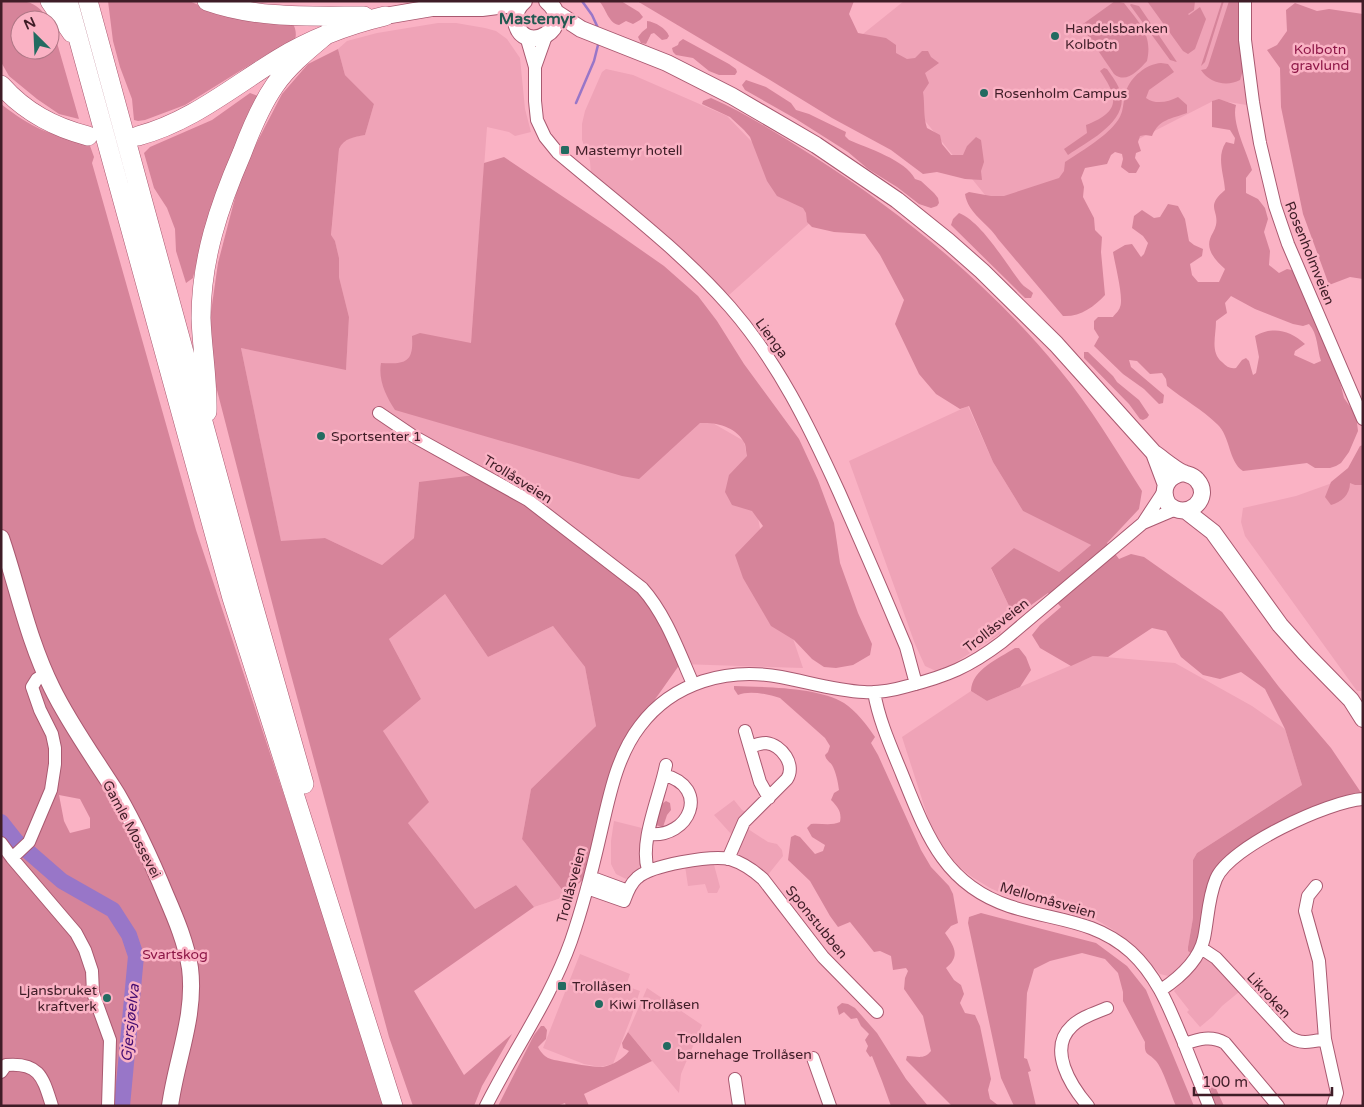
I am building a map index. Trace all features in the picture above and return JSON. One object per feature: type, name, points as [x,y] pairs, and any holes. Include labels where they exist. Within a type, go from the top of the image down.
[{"type":"highway","points":[[50,1],[80,46]]},
{"type":"highway","points":[[68,1],[232,598],[393,1106]]},
{"type":"highway","points":[[88,1],[290,738],[400,1106]]},
{"type":"highway","points":[[207,1],[226,8],[278,16],[385,16]]},
{"type":"highway","points":[[138,136],[156,131],[189,116],[280,58],[327,34],[352,24],[385,16]]},
{"type":"highway","points":[[207,439],[208,392],[202,318],[204,275],[215,221],[246,141],[265,102],[289,68],[327,34]]},
{"type":"highway","points":[[1,85],[33,114],[68,131],[88,136]]},
{"type":"main road","points":[[385,16],[432,8],[482,8],[522,2]]},
{"type":"main road","points":[[521,31],[515,16],[522,2]]},
{"type":"main road","points":[[550,32],[556,18],[551,6]]},
{"type":"main road","points":[[551,6],[581,29],[692,75],[771,118],[862,175],[897,200],[948,241],[1012,300],[1085,375],[1154,453],[1199,482],[1202,491],[1200,500],[1194,507],[1181,510]]},
{"type":"main road","points":[[482,8],[502,17],[534,38],[550,32],[581,29]]},
{"type":"main road","points":[[1154,453],[1168,504],[1181,510],[1212,532]]},
{"type":"main road","points":[[1165,488],[1175,475],[1184,473]]},
{"type":"main road","points":[[1200,500],[1212,532],[1280,625],[1305,653],[1357,702],[1363,719]]},
{"type":"main road","name":"Gamle Mossevei","points":[[1,538],[30,635],[45,674],[69,720],[131,819],[164,890],[185,945],[190,969],[190,1005],[186,1035],[173,1085],[170,1106]]},
{"type":"street","name":"Rosenholmveien","points":[[1245,1],[1246,40],[1253,102],[1275,206],[1288,244],[1363,419]]},
{"type":"street","name":"Lienga","points":[[521,31],[535,67],[536,116],[548,141],[558,153],[664,242],[707,283],[748,329],[790,391],[817,444],[895,621],[906,647],[916,684]]},
{"type":"street","name":"Lienga","points":[[535,67],[550,32]]},
{"type":"street","name":"Trollåsveien","points":[[379,413],[413,436],[528,500],[642,588],[652,598],[662,615],[693,684]]},
{"type":"street","name":"Trollåsveien","points":[[486,1106],[555,980],[573,936],[589,882],[615,777],[627,747],[638,728],[651,713],[673,695],[693,684],[717,677],[754,674],[779,676],[855,692],[874,692],[945,676],[973,662],[1002,642],[1144,523],[1165,488]]},
{"type":"street","name":"Trollåsveien","points":[[1144,523],[1181,510]]},
{"type":"street","points":[[16,855],[29,842],[51,790],[56,748],[32,687],[37,679],[45,674]]},
{"type":"street","name":"Mellomåsveien","points":[[874,692],[884,730],[924,826],[938,852],[955,873],[977,891],[996,901],[1083,924],[1104,933],[1138,959],[1161,990],[1209,1106]]},
{"type":"street","points":[[745,731],[760,782],[769,798]]},
{"type":"street","points":[[728,859],[744,822],[789,776],[790,764],[781,751],[772,745],[761,744],[750,748]]},
{"type":"street","points":[[648,834],[659,834],[676,828],[684,821],[690,809],[692,800],[688,790],[665,770],[648,834],[645,855],[648,870]]},
{"type":"street","points":[[1161,990],[1186,970],[1201,948],[1212,887],[1218,873],[1234,857],[1258,841],[1320,811],[1345,802],[1363,799]]},
{"type":"street","points":[[1,843],[16,855],[76,933],[85,950],[92,971],[93,993],[110,1040],[108,1106]]},
{"type":"street","name":"Sponstubben","points":[[589,882],[626,896],[634,880],[648,870],[674,864],[728,859],[747,866],[763,879],[823,957],[877,1012]]},
{"type":"street","points":[[1316,886],[1308,896],[1305,911],[1319,961],[1325,1039],[1336,1089],[1333,1106]]},
{"type":"street","name":"Likroken","points":[[1201,948],[1216,958],[1257,1005],[1292,1039],[1304,1043],[1325,1039]]},
{"type":"street","points":[[1088,1106],[1075,1090],[1070,1080],[1063,1063],[1062,1046],[1064,1036],[1072,1026],[1078,1021],[1107,1008]]},
{"type":"street","points":[[1184,1044],[1210,1038],[1216,1038],[1225,1043],[1278,1106]]},
{"type":"street","points":[[813,1058],[830,1106]]},
{"type":"street","points":[[1,1072],[6,1066],[20,1064],[36,1072],[43,1079],[52,1106]]},
{"type":"street","points":[[735,1079],[740,1106]]},
{"type":"shaded area","points":[[904,1],[1238,1],[1240,62],[1247,105],[1215,100],[998,211],[858,38]]},
{"type":"shaded area","points":[[438,23],[456,23],[485,28],[496,31],[507,39],[520,58],[525,109],[531,132],[515,136],[509,132],[487,127],[471,343],[704,418],[744,441],[765,556],[803,668],[680,664],[419,482],[414,538],[382,565],[325,538],[281,542],[241,348],[346,369],[349,317],[339,277],[339,258],[335,241],[331,236],[339,149],[342,143],[352,137],[365,135],[374,104],[345,75],[338,49],[347,41],[377,33]]},
{"type":"shaded area","points":[[606,69],[633,75],[727,116],[754,144],[832,203],[729,295],[681,249],[618,195],[591,175],[590,161],[582,140],[582,124],[585,111],[602,72]]},
{"type":"shaded area","points":[[968,406],[993,462],[1023,511],[1091,545],[1059,572],[991,569],[1010,608],[1000,634],[950,666],[936,671],[925,666],[915,644],[849,461]]},
{"type":"shaded area","points":[[1363,472],[1363,691],[1357,691],[1245,536],[1241,522],[1243,508],[1296,496]]},
{"type":"shaded area","points":[[445,594],[488,657],[553,626],[585,667],[596,726],[531,789],[522,839],[567,896],[534,907],[516,885],[475,909],[408,823],[383,731],[421,699],[389,639]]},
{"type":"shaded area","points":[[1093,656],[1175,663],[1252,706],[1285,729],[1302,785],[1197,853],[1193,860],[1193,918],[1188,947],[1192,954],[1174,974],[1168,976],[1160,974],[1143,955],[1115,931],[1095,919],[1008,896],[990,888],[958,866],[943,847],[930,824],[902,737],[971,691],[987,701]]},
{"type":"shaded area","points":[[734,800],[742,810],[748,813],[732,835],[714,815]]},
{"type":"shaded area","points":[[614,821],[646,829],[639,868],[626,879],[616,874],[611,864],[611,841]]},
{"type":"shaded area","points":[[748,829],[768,842],[777,844],[782,850],[783,856],[767,876],[737,858],[734,852]]},
{"type":"shaded area","points":[[713,861],[720,887],[717,893],[708,893],[705,884],[688,886],[685,866]]},
{"type":"shaded area","points":[[580,954],[630,974],[626,986],[640,991],[613,1064],[600,1067],[584,1064],[543,1048]]},
{"type":"shaded area","points":[[1204,958],[1213,962],[1239,992],[1200,1027],[1187,1012],[1189,1010],[1174,991]]},
{"type":"shaded area","name":"Trolldalen barnehage Trollåsen","points":[[647,988],[702,1025],[681,1074],[679,1093],[628,1032]]},
{"type":"green space","points":[[20,1],[30,3],[40,10],[10,10],[10,60],[60,60],[60,53],[79,119],[59,114],[9,76],[1,62],[1,2]]},
{"type":"green space","points":[[108,1],[189,1],[213,11],[293,24],[296,37],[294,42],[269,53],[185,105],[138,121],[134,120],[132,99],[113,41]]},
{"type":"green space","points":[[599,1],[621,1],[639,12],[643,17],[633,24],[626,21],[619,25],[615,24]]},
{"type":"green space","points":[[637,1],[854,1],[849,14],[858,33],[886,38],[896,45],[896,53],[907,59],[915,58],[922,51],[928,51],[931,57],[939,63],[925,73],[929,83],[923,92],[927,128],[940,135],[942,144],[951,155],[963,155],[967,146],[976,137],[981,140],[984,162],[981,171],[982,180],[965,179],[937,172],[923,174],[891,150],[832,118]]},
{"type":"green space","points":[[1115,1],[1124,3],[1135,17],[1143,29],[1148,43],[1147,61],[1132,75],[1123,78],[1114,74],[1082,27],[1083,24]]},
{"type":"green space","points":[[1147,1],[1195,1],[1194,10],[1188,14],[1200,7],[1206,19],[1195,49],[1188,54],[1183,51]]},
{"type":"green space","points":[[1222,1],[1224,1],[1205,62],[1201,66]]},
{"type":"green space","points":[[1229,1],[1241,1],[1243,70],[1240,80],[1224,83],[1213,81],[1201,70],[1206,69],[1208,66]]},
{"type":"green space","name":"Kolbotn gravlund","points":[[1295,3],[1317,11],[1329,9],[1363,14],[1363,279],[1350,277],[1329,285],[1303,214],[1281,107],[1280,68],[1267,50],[1277,45],[1287,31],[1286,10]]},
{"type":"green space","points":[[1131,4],[1139,6],[1177,62],[1170,60]]},
{"type":"green space","points":[[647,21],[663,28],[668,33],[667,39],[662,40],[654,33],[651,34],[646,44],[641,43],[638,37],[647,28]]},
{"type":"green space","points":[[683,39],[729,64],[737,72],[735,75],[719,75],[709,71],[693,58],[676,55],[672,48]]},
{"type":"green space","points":[[338,49],[345,75],[374,104],[365,135],[347,140],[339,149],[331,235],[335,241],[339,258],[339,277],[349,317],[346,370],[241,348],[281,541],[325,538],[382,565],[414,538],[419,482],[475,475],[537,506],[656,606],[680,664],[618,752],[587,875],[567,896],[522,839],[531,789],[596,726],[585,667],[553,626],[488,657],[445,594],[389,639],[421,699],[383,731],[429,802],[408,823],[475,909],[516,885],[534,907],[414,991],[464,1075],[512,1034],[482,1086],[474,1106],[413,1106],[389,1037],[284,649],[211,367],[211,312],[218,263],[242,171],[282,94],[308,64]]},
{"type":"green space","points":[[1161,63],[1168,64],[1174,72],[1149,90],[1146,98],[1154,102],[1162,102],[1178,97],[1187,105],[1187,113],[1162,123],[1152,136],[1140,136],[1138,142],[1141,151],[1136,153],[1135,158],[1140,166],[1136,173],[1129,173],[1121,167],[1122,154],[1115,152],[1111,155],[1107,164],[1085,168],[1081,178],[1084,187],[1083,197],[1094,218],[1095,230],[1102,237],[1101,252],[1105,295],[1081,313],[1063,316],[994,233],[974,213],[965,194],[969,192],[1004,196],[1059,178],[1064,171],[1065,162],[1111,129],[1118,120],[1122,112],[1126,91],[1135,76],[1150,66]]},
{"type":"green space","points":[[1104,68],[1113,77],[1121,93],[1122,103],[1118,113],[1105,130],[1068,155],[1064,149],[1087,133],[1086,125],[1105,115],[1113,103],[1111,89],[1100,71]]},
{"type":"green space","points":[[746,80],[766,87],[791,103],[796,110],[809,114],[846,132],[845,136],[849,140],[895,160],[910,172],[915,179],[921,181],[934,193],[939,203],[931,208],[919,204],[897,187],[868,169],[848,152],[745,90],[742,85]]},
{"type":"green space","points":[[250,93],[258,96],[200,248],[193,278],[186,283],[176,251],[175,229],[167,208],[154,188],[144,153],[150,147],[212,120]]},
{"type":"green space","points":[[711,98],[776,133],[881,202],[945,253],[975,280],[1032,338],[1081,398],[1142,491],[1139,509],[1107,543],[1119,559],[1131,554],[1144,557],[1222,612],[1279,687],[1331,748],[1362,794],[1220,863],[1199,939],[1192,954],[1188,951],[1188,947],[1193,918],[1193,860],[1197,853],[1302,785],[1285,729],[1265,689],[1241,672],[1220,679],[1203,675],[1181,657],[1166,631],[1152,628],[1108,657],[1093,656],[1071,666],[1040,648],[1032,635],[1040,625],[1061,607],[1048,593],[1027,608],[1010,608],[991,568],[1014,548],[1059,572],[1091,545],[1023,511],[993,462],[969,406],[960,409],[936,394],[919,374],[895,324],[904,300],[880,255],[865,234],[834,232],[812,227],[807,222],[806,213],[803,208],[777,196],[767,181],[750,137],[744,130],[730,117],[702,104],[703,101]]},
{"type":"green space","points":[[1219,99],[1236,105],[1236,120],[1252,170],[1246,178],[1246,193],[1258,199],[1265,208],[1268,219],[1264,232],[1270,251],[1269,265],[1279,273],[1287,269],[1296,271],[1331,356],[1344,398],[1356,415],[1358,431],[1349,452],[1341,463],[1330,468],[1315,468],[1307,463],[1243,471],[1238,467],[1232,455],[1222,429],[1206,414],[1167,386],[1166,379],[1162,373],[1150,374],[1137,361],[1129,360],[1131,367],[1164,395],[1163,403],[1159,404],[1144,389],[1123,374],[1094,346],[1099,337],[1094,329],[1094,321],[1098,317],[1113,317],[1119,310],[1121,303],[1113,252],[1125,245],[1132,244],[1141,257],[1148,243],[1143,236],[1132,228],[1134,216],[1142,210],[1154,218],[1160,217],[1168,204],[1178,206],[1185,219],[1189,241],[1203,249],[1202,256],[1190,264],[1192,275],[1198,282],[1219,282],[1225,269],[1213,256],[1209,243],[1216,225],[1214,204],[1225,190],[1221,154],[1226,142],[1234,144],[1235,138],[1230,130],[1212,127],[1212,101]],"holes":[[[1231,296],[1255,309],[1293,324],[1303,326],[1309,324],[1316,337],[1321,361],[1314,364],[1294,355],[1295,351],[1305,344],[1293,335],[1275,330],[1255,336],[1259,357],[1256,373],[1253,375],[1249,361],[1246,358],[1236,368],[1230,368],[1225,365],[1218,358],[1214,343],[1216,321],[1227,313],[1225,303]]]},
{"type":"green space","name":"Svartskog","points":[[1,104],[23,120],[42,130],[89,143],[94,157],[92,163],[196,530],[387,1106],[1,1106]],"holes":[[[59,795],[80,799],[90,818],[90,828],[70,833],[64,821]]]},
{"type":"green space","points":[[504,157],[664,266],[698,296],[717,321],[744,364],[799,439],[818,480],[834,523],[840,563],[858,613],[872,644],[870,655],[853,665],[836,668],[824,667],[812,659],[794,640],[771,626],[743,578],[735,555],[763,526],[752,511],[732,505],[725,492],[729,475],[747,456],[745,444],[737,433],[732,430],[713,423],[700,423],[639,479],[622,476],[395,410],[384,388],[380,369],[381,363],[396,363],[406,360],[411,352],[412,336],[420,333],[471,343],[484,163]]},
{"type":"green space","points":[[959,213],[968,218],[985,234],[1021,283],[1033,293],[1031,298],[1025,298],[951,225],[953,219]]},
{"type":"green space","points":[[1084,352],[1088,352],[1117,382],[1139,400],[1149,415],[1147,418],[1140,419],[1129,404],[1084,358]]},
{"type":"green space","points":[[1363,445],[1363,485],[1350,483],[1350,487],[1344,497],[1331,505],[1325,497],[1331,482],[1348,468],[1360,446]]},
{"type":"green space","points":[[1015,648],[1019,648],[1026,657],[1031,670],[1020,687],[987,701],[971,691],[972,683],[987,665]]},
{"type":"green space","points":[[734,686],[791,689],[833,698],[853,710],[875,737],[871,743],[921,850],[931,867],[949,886],[953,894],[958,923],[951,926],[945,933],[951,942],[955,955],[951,964],[946,968],[954,980],[961,985],[964,994],[960,1003],[965,1013],[975,1015],[980,1026],[991,1079],[988,1090],[990,1099],[999,1106],[952,1106],[906,1060],[907,1056],[923,1057],[931,1051],[923,1016],[904,989],[908,971],[906,968],[893,970],[891,956],[880,951],[874,952],[850,922],[838,927],[810,881],[788,860],[791,837],[795,835],[800,837],[815,854],[823,851],[825,845],[812,837],[807,828],[811,824],[840,822],[839,810],[831,800],[834,793],[839,790],[837,780],[832,765],[825,755],[830,746],[825,738],[780,698],[753,693],[738,695]]},
{"type":"green space","points":[[666,801],[670,803],[671,810],[663,827],[655,825],[660,805]]},
{"type":"green space","points":[[981,913],[1096,943],[1127,966],[1146,990],[1194,1106],[1176,1106],[1161,1070],[1156,1061],[1146,1052],[1145,1042],[1123,1001],[1123,992],[1118,973],[1105,959],[1082,953],[1050,961],[1034,969],[1027,993],[1024,1058],[1027,1059],[1031,1071],[1028,1072],[1036,1106],[1014,1106],[1001,1078],[968,923],[969,917]]},
{"type":"green space","points":[[842,1003],[855,1008],[877,1033],[906,1079],[928,1106],[891,1106],[872,1056],[870,1057],[866,1051],[868,1046],[865,1040],[869,1034],[861,1026],[857,1018],[851,1019],[844,1012],[839,1015],[837,1007]]},
{"type":"green space","points":[[541,1026],[544,1026],[547,1030],[546,1039],[538,1047],[548,1058],[593,1066],[603,1067],[610,1065],[621,1059],[629,1051],[623,1048],[622,1043],[628,1032],[652,1061],[584,1094],[589,1106],[566,1106],[565,1103],[557,1106],[498,1106],[534,1035]]},
{"type":"green space","points":[[1210,1078],[1224,1106],[1216,1106],[1208,1082]]},
{"type":"waterway","points":[[582,1],[598,28]]},
{"type":"waterway","points":[[576,103],[594,61],[599,41]]},
{"type":"waterway","name":"Gjersjøelva","points":[[1,822],[16,841],[62,881],[113,910],[129,935],[136,956],[122,1106]]},
{"type":"place","name":"Handelsbanken Kolbotn","points":[[1055,36]]},
{"type":"place","name":"Rosenholm Campus","points":[[984,93]]},
{"type":"place","name":"Mastemyr hotell","points":[[565,150]]},
{"type":"place","name":"Sportsenter 1","points":[[321,436]]},
{"type":"place","name":"Trollåsen","points":[[562,986]]},
{"type":"place","name":"Ljansbruket kraftverk","points":[[107,998]]},
{"type":"place","name":"Kiwi Trollåsen","points":[[599,1004]]},
{"type":"place","name":"Trolldalen barnehage Trollåsen","points":[[667,1046]]},
{"type":"district","name":"Mastemyr","points":[[537,18]]}]
